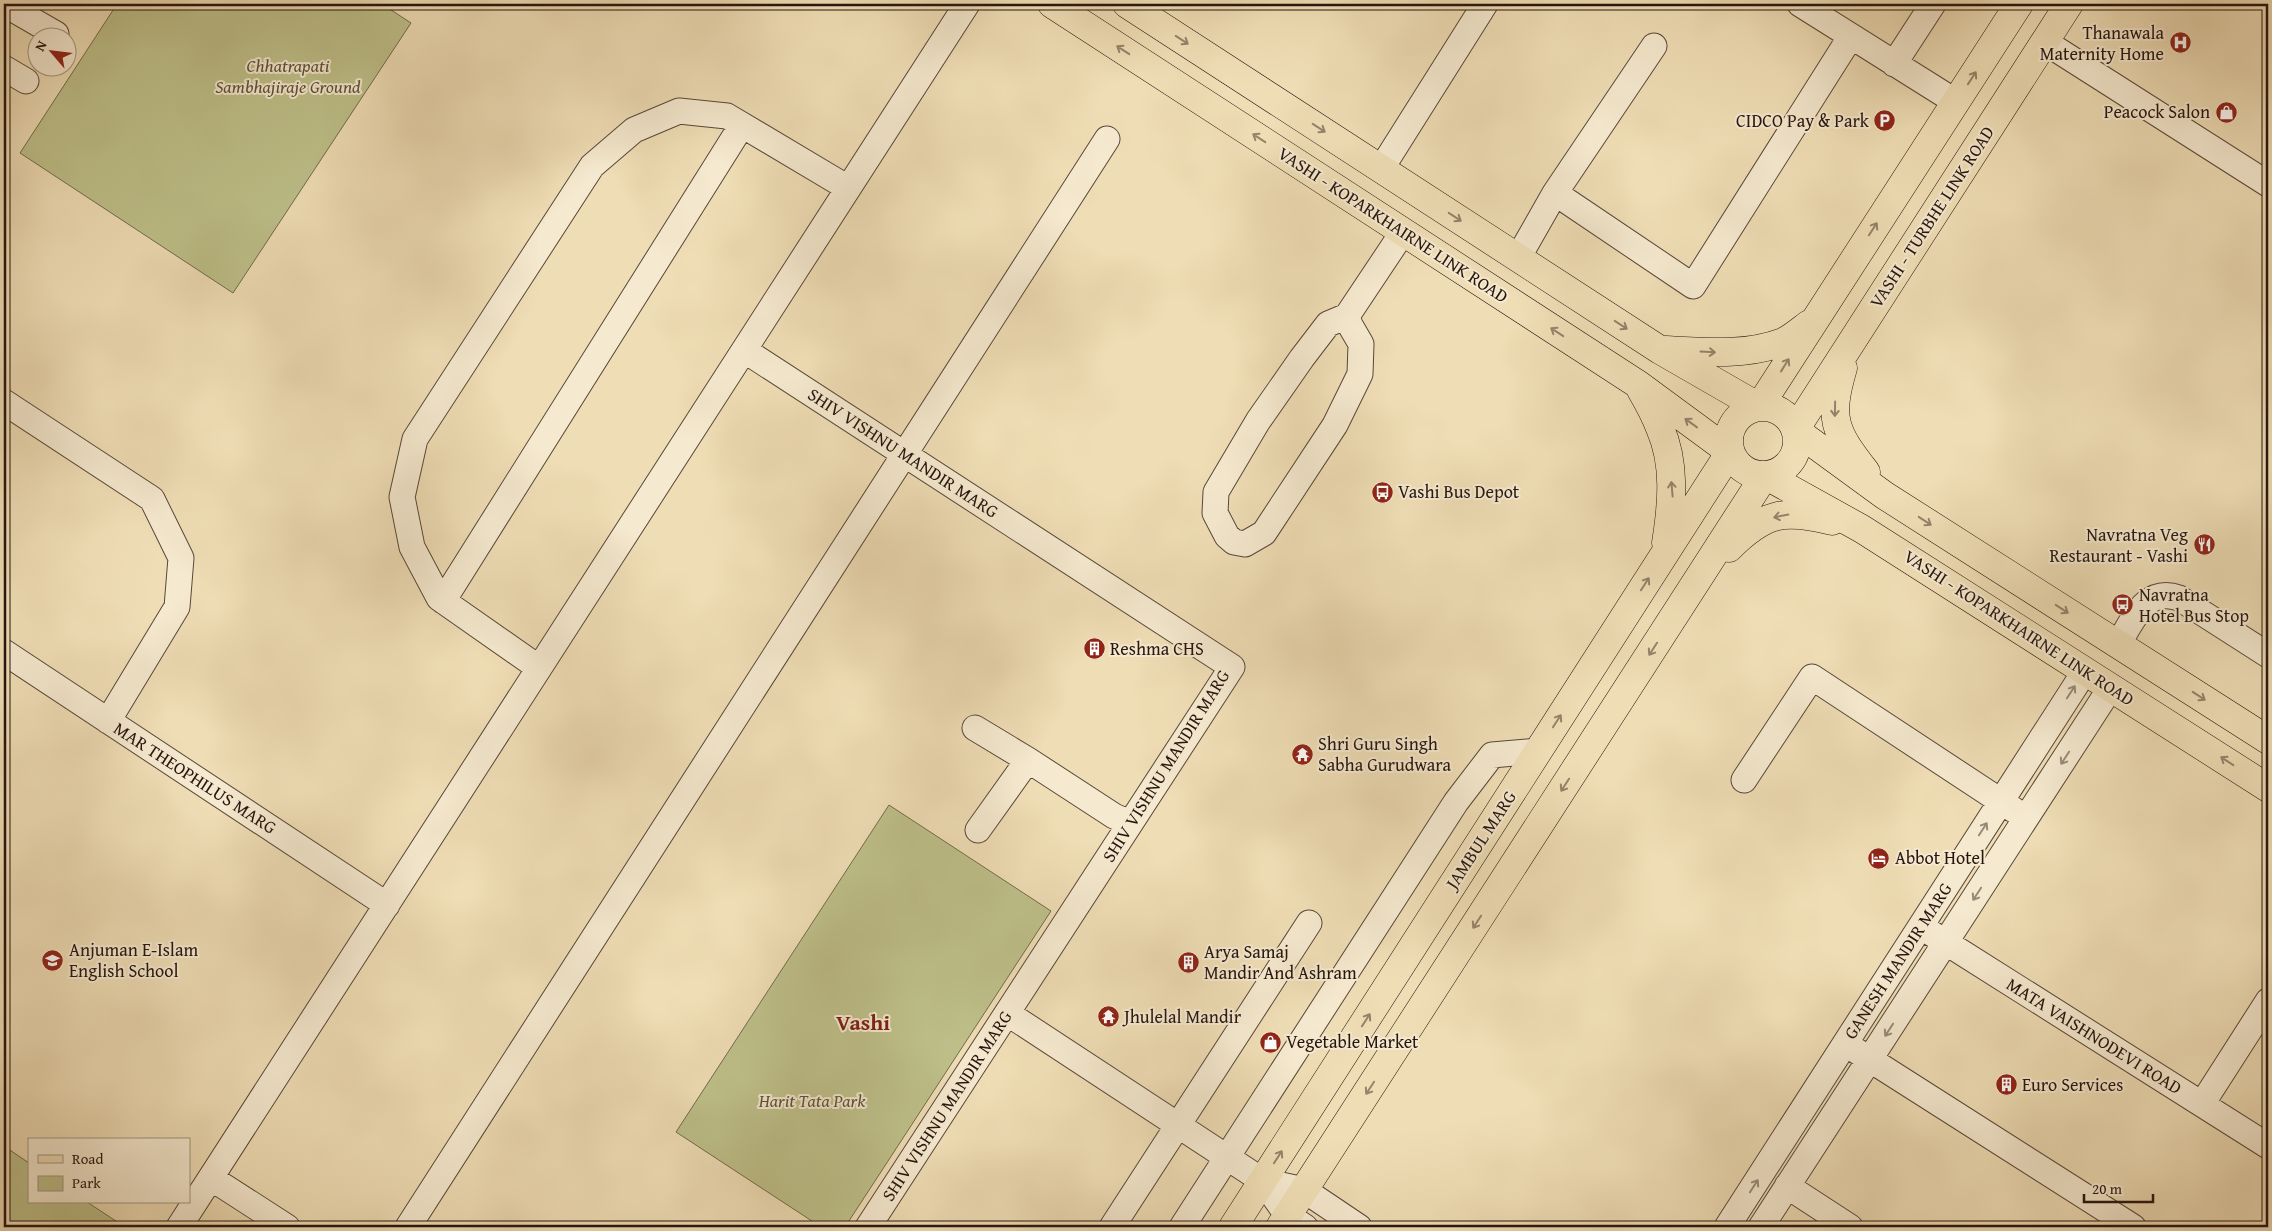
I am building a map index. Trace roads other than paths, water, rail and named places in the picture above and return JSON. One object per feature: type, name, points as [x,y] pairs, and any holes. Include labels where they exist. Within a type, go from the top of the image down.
[{"type":"main road","name":"VASHI - KOPARKHAIRNE LINK ROAD","points":[[1052,4],[1639,385],[1730,452]]},
{"type":"main road","points":[[1127,4],[1660,350],[1759,407]]},
{"type":"main road","points":[[1759,407],[2020,4]]},
{"type":"main road","name":"VASHI - TURBHE LINK ROAD","points":[[1795,430],[2069,4]]},
{"type":"main road","points":[[1660,350],[1722,353],[1757,349],[1784,341],[1814,321]]},
{"type":"main road","points":[[1850,345],[1834,409],[1837,429],[1847,447],[1884,495]]},
{"type":"main road","points":[[1639,385],[1661,430],[1670,466],[1673,502],[1664,554]]},
{"type":"main road","points":[[1759,407],[1771,408],[1782,412],[1790,420],[1797,440],[1791,460],[1780,470],[1765,476],[1743,470],[1735,462],[1730,452],[1729,437],[1734,422],[1740,414],[1759,407]]},
{"type":"main road","points":[[1795,430],[1884,495],[2268,740]]},
{"type":"main road","name":"JAMBUL MARG","points":[[1233,1227],[1730,452]]},
{"type":"main road","name":"VASHI - KOPARKHAIRNE LINK ROAD","points":[[1765,476],[1862,529],[2268,788]]},
{"type":"main road","points":[[1291,1223],[1304,1190],[1765,476]]},
{"type":"main road","points":[[1700,577],[1743,534],[1760,522],[1781,514],[1806,514],[1862,529]]},
{"type":"street","points":[[4,4],[46,28]]},
{"type":"street","points":[[179,1227],[967,4]]},
{"type":"street","points":[[1381,169],[1485,4]]},
{"type":"street","points":[[1800,4],[1956,102]]},
{"type":"street","points":[[1894,64],[1933,4]]},
{"type":"street","points":[[1555,194],[1693,286],[1851,36]]},
{"type":"street","points":[[2045,42],[2268,184]]},
{"type":"street","points":[[1518,258],[1555,194],[1654,46]]},
{"type":"street","points":[[4,68],[26,81]]},
{"type":"street","points":[[539,668],[443,601],[412,547],[402,497],[415,440],[592,166],[634,130],[679,111],[727,116],[848,188]]},
{"type":"street","points":[[443,601],[742,125]]},
{"type":"street","points":[[408,1227],[1107,139]]},
{"type":"street","points":[[1347,316],[1361,344],[1360,374],[1335,425],[1264,533],[1245,544],[1234,542],[1226,536],[1215,513],[1216,492],[1258,421],[1302,358],[1328,324],[1347,316],[1403,232]]},
{"type":"street","name":"SHIV VISHNU MANDIR MARG","points":[[744,350],[1232,667],[868,1227]]},
{"type":"street","points":[[4,402],[152,499],[182,558],[177,607],[108,721]]},
{"type":"street","points":[[2118,644],[2147,601],[2157,595],[2169,594],[2179,598],[2268,655]]},
{"type":"street","name":"MAR THEOPHILUS MARG","points":[[4,652],[387,905]]},
{"type":"street","name":"GANESH MANDIR MARG","points":[[1727,1227],[2085,671]]},
{"type":"street","points":[[1744,780],[1812,677],[2026,818]]},
{"type":"street","name":"GANESH MANDIR MARG","points":[[1761,1227],[2111,687]]},
{"type":"street","points":[[975,728],[1114,816],[1130,823]]},
{"type":"street","points":[[1182,1227],[1456,802],[1492,755],[1538,751]]},
{"type":"street","points":[[978,830],[1028,760]]},
{"type":"street","points":[[1112,1227],[1308,923]]},
{"type":"street","name":"MATA VAISHNODEVI ROAD","points":[[1920,926],[2268,1146]]},
{"type":"street","points":[[2202,1104],[2268,1001]]},
{"type":"street","points":[[1007,1013],[1263,1181],[1291,1223]]},
{"type":"street","points":[[1845,1044],[2133,1227]]},
{"type":"street","points":[[1781,1144],[1805,1160]]},
{"type":"street","points":[[211,1178],[287,1227]]},
{"type":"street","points":[[1263,1181],[1304,1190],[1359,1227]]},
{"type":"street","points":[[1787,1186],[1850,1227]]},
{"type":"place","name":"Thanawala Maternity Home","points":[[2180,43]]},
{"type":"place","name":"Peacock Salon","points":[[2226,112]]},
{"type":"place","name":"CIDCO Pay & Park","points":[[1885,121]]},
{"type":"place","name":"Vashi Bus Depot","points":[[1382,492]]},
{"type":"place","name":"Navratna Veg Restaurant - Vashi","points":[[2204,545]]},
{"type":"place","name":"Navratna Hotel Bus Stop","points":[[2123,605]]},
{"type":"place","name":"Reshma CHS","points":[[1094,649]]},
{"type":"place","name":"Shri Guru Singh Sabha Gurudwara","points":[[1302,754]]},
{"type":"place","name":"Abbot Hotel","points":[[1879,858]]},
{"type":"place","name":"Anjuman E-Islam English School","points":[[53,960]]},
{"type":"place","name":"Arya Samaj Mandir And Ashram","points":[[1188,962]]},
{"type":"place","name":"Jhulelal Mandir","points":[[1108,1017]]},
{"type":"place","name":"Vegetable Market","points":[[1270,1042]]},
{"type":"place","name":"Euro Services","points":[[2006,1085]]},
{"type":"district","name":"Vashi","points":[[863,1022]]},
{"type":"park label","name":"Chhatrapati Sambhajiraje Ground","points":[[288,76]]},
{"type":"park label","name":"Harit Tata Park","points":[[812,1101]]}]
